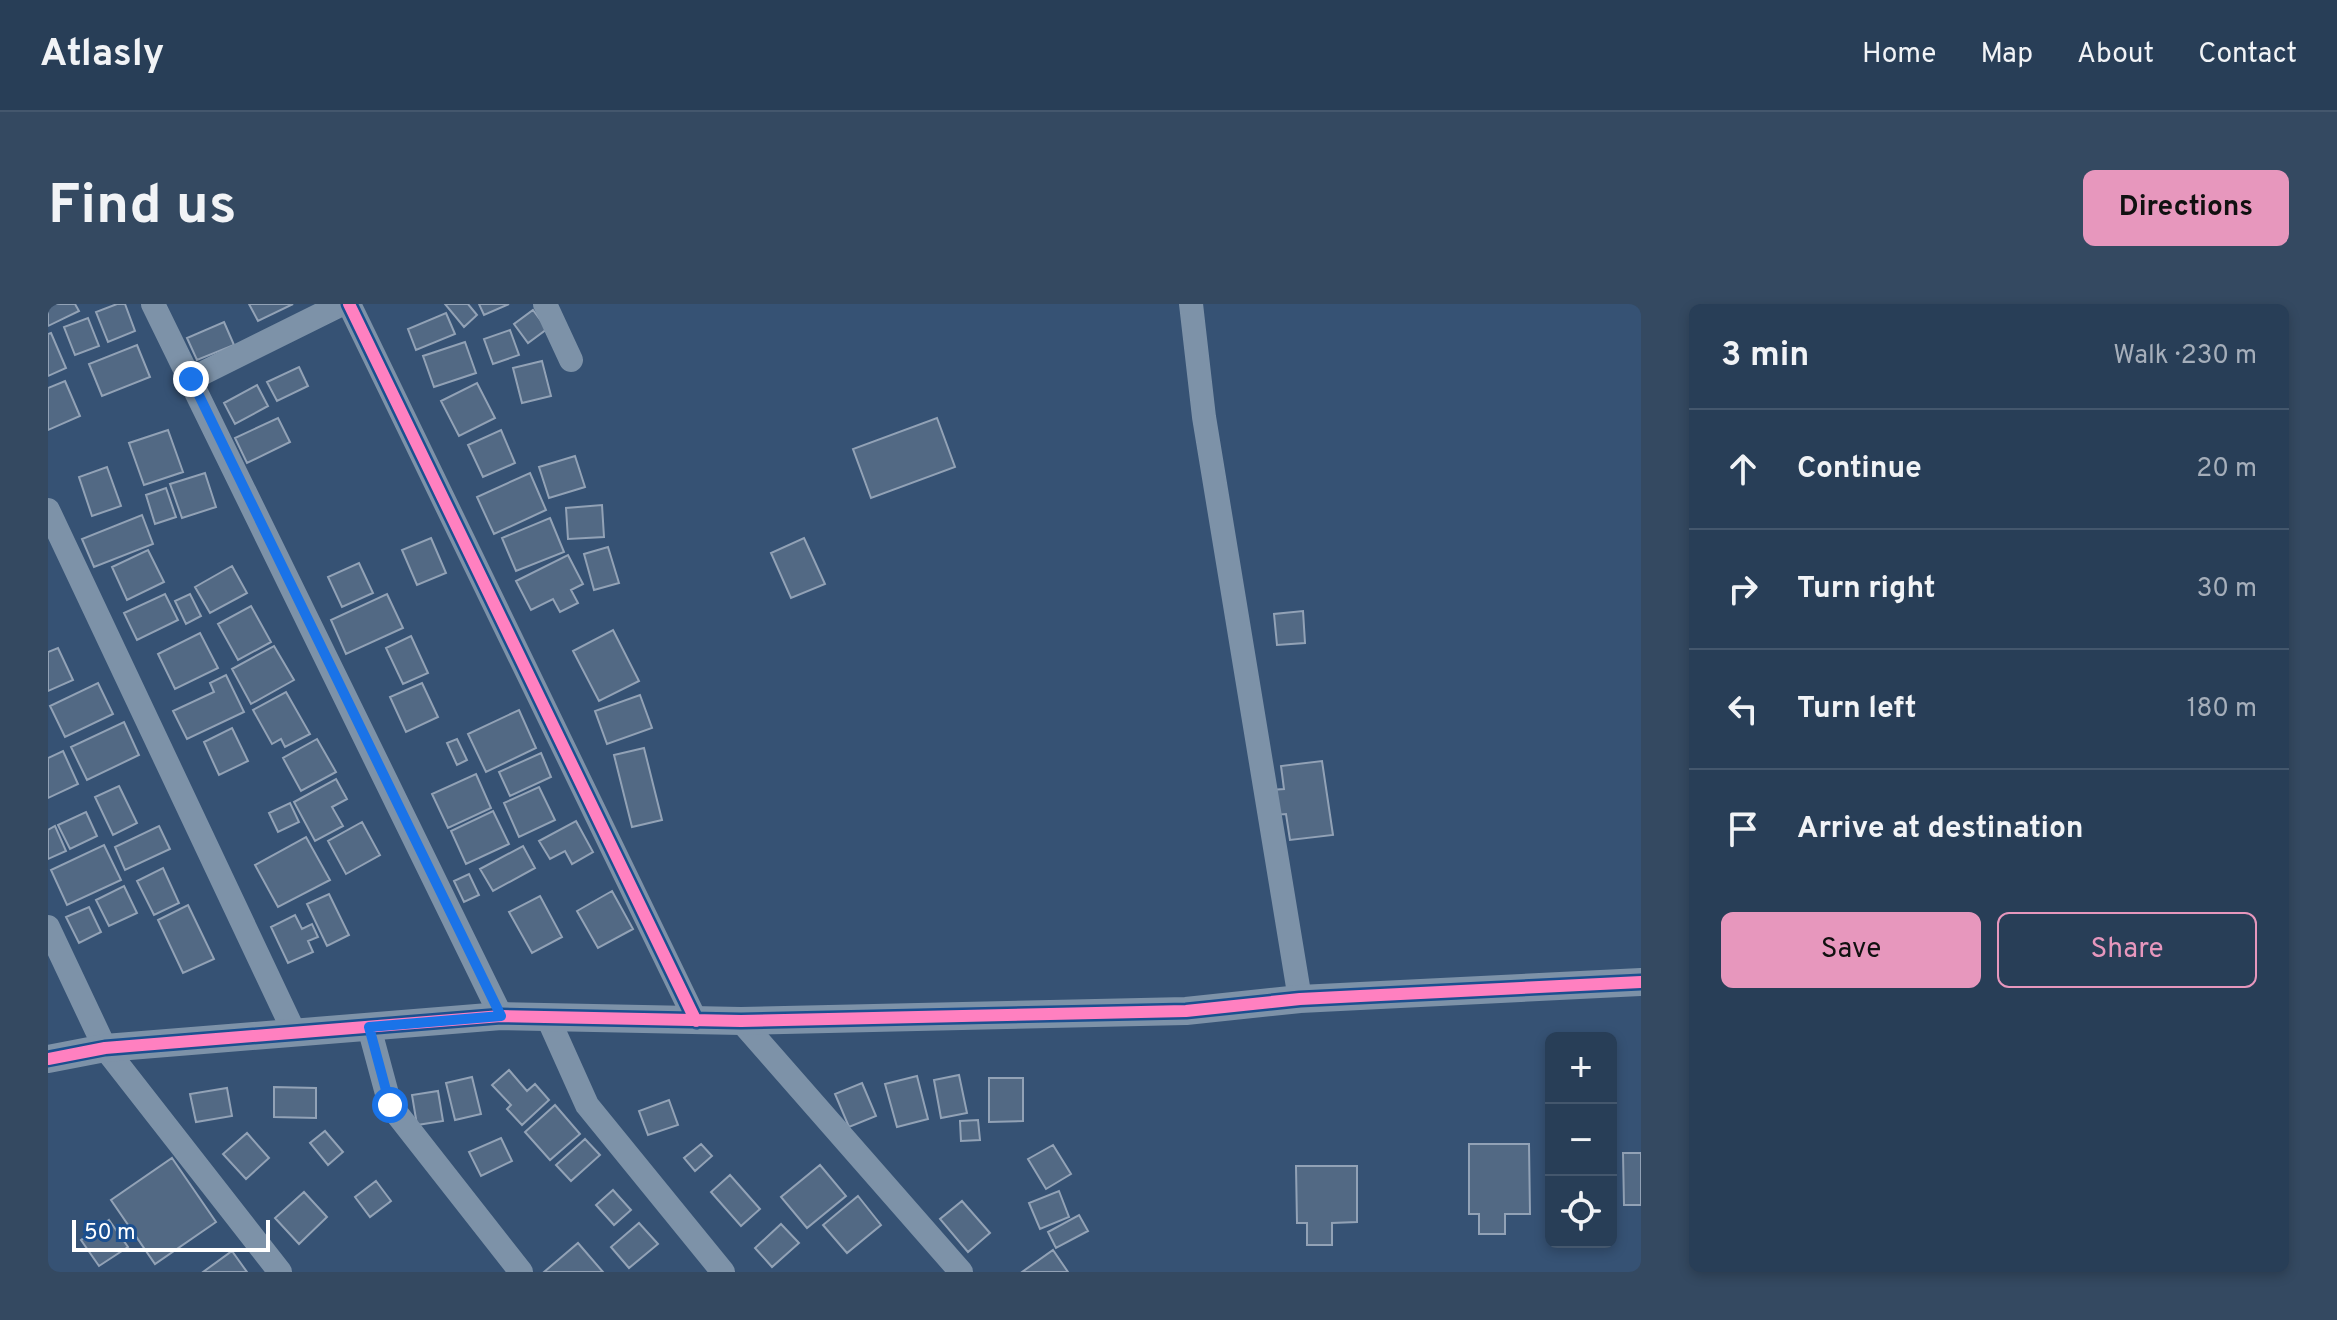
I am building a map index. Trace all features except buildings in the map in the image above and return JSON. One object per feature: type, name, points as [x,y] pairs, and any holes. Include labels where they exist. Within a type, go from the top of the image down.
[{"type":"street","points":[[153,304],[501,1016]]},
{"type":"street","points":[[191,379],[342,304]]},
{"type":"street","points":[[349,304],[696,1021]]},
{"type":"street","points":[[545,304],[571,360]]},
{"type":"street","points":[[1191,304],[1204,417],[1300,999]]},
{"type":"street","points":[[48,510],[295,1034]]},
{"type":"street","points":[[48,927],[105,1048],[280,1272]]},
{"type":"street","points":[[48,1059],[105,1048],[501,1016],[741,1021],[1186,1011],[1300,999],[1641,982]]},
{"type":"street","points":[[548,1018],[587,1105],[723,1272]]},
{"type":"street","points":[[741,1021],[961,1272]]},
{"type":"street","points":[[369,1027],[390,1105],[521,1272]]},
{"type":"cycle path","points":[[349,304],[696,1021]]},
{"type":"cycle path","points":[[48,1059],[105,1048],[501,1016],[741,1021],[1186,1011],[1300,999],[1641,982]]},
{"type":"route","points":[[191,379],[501,1016],[369,1027],[390,1105]]}]
